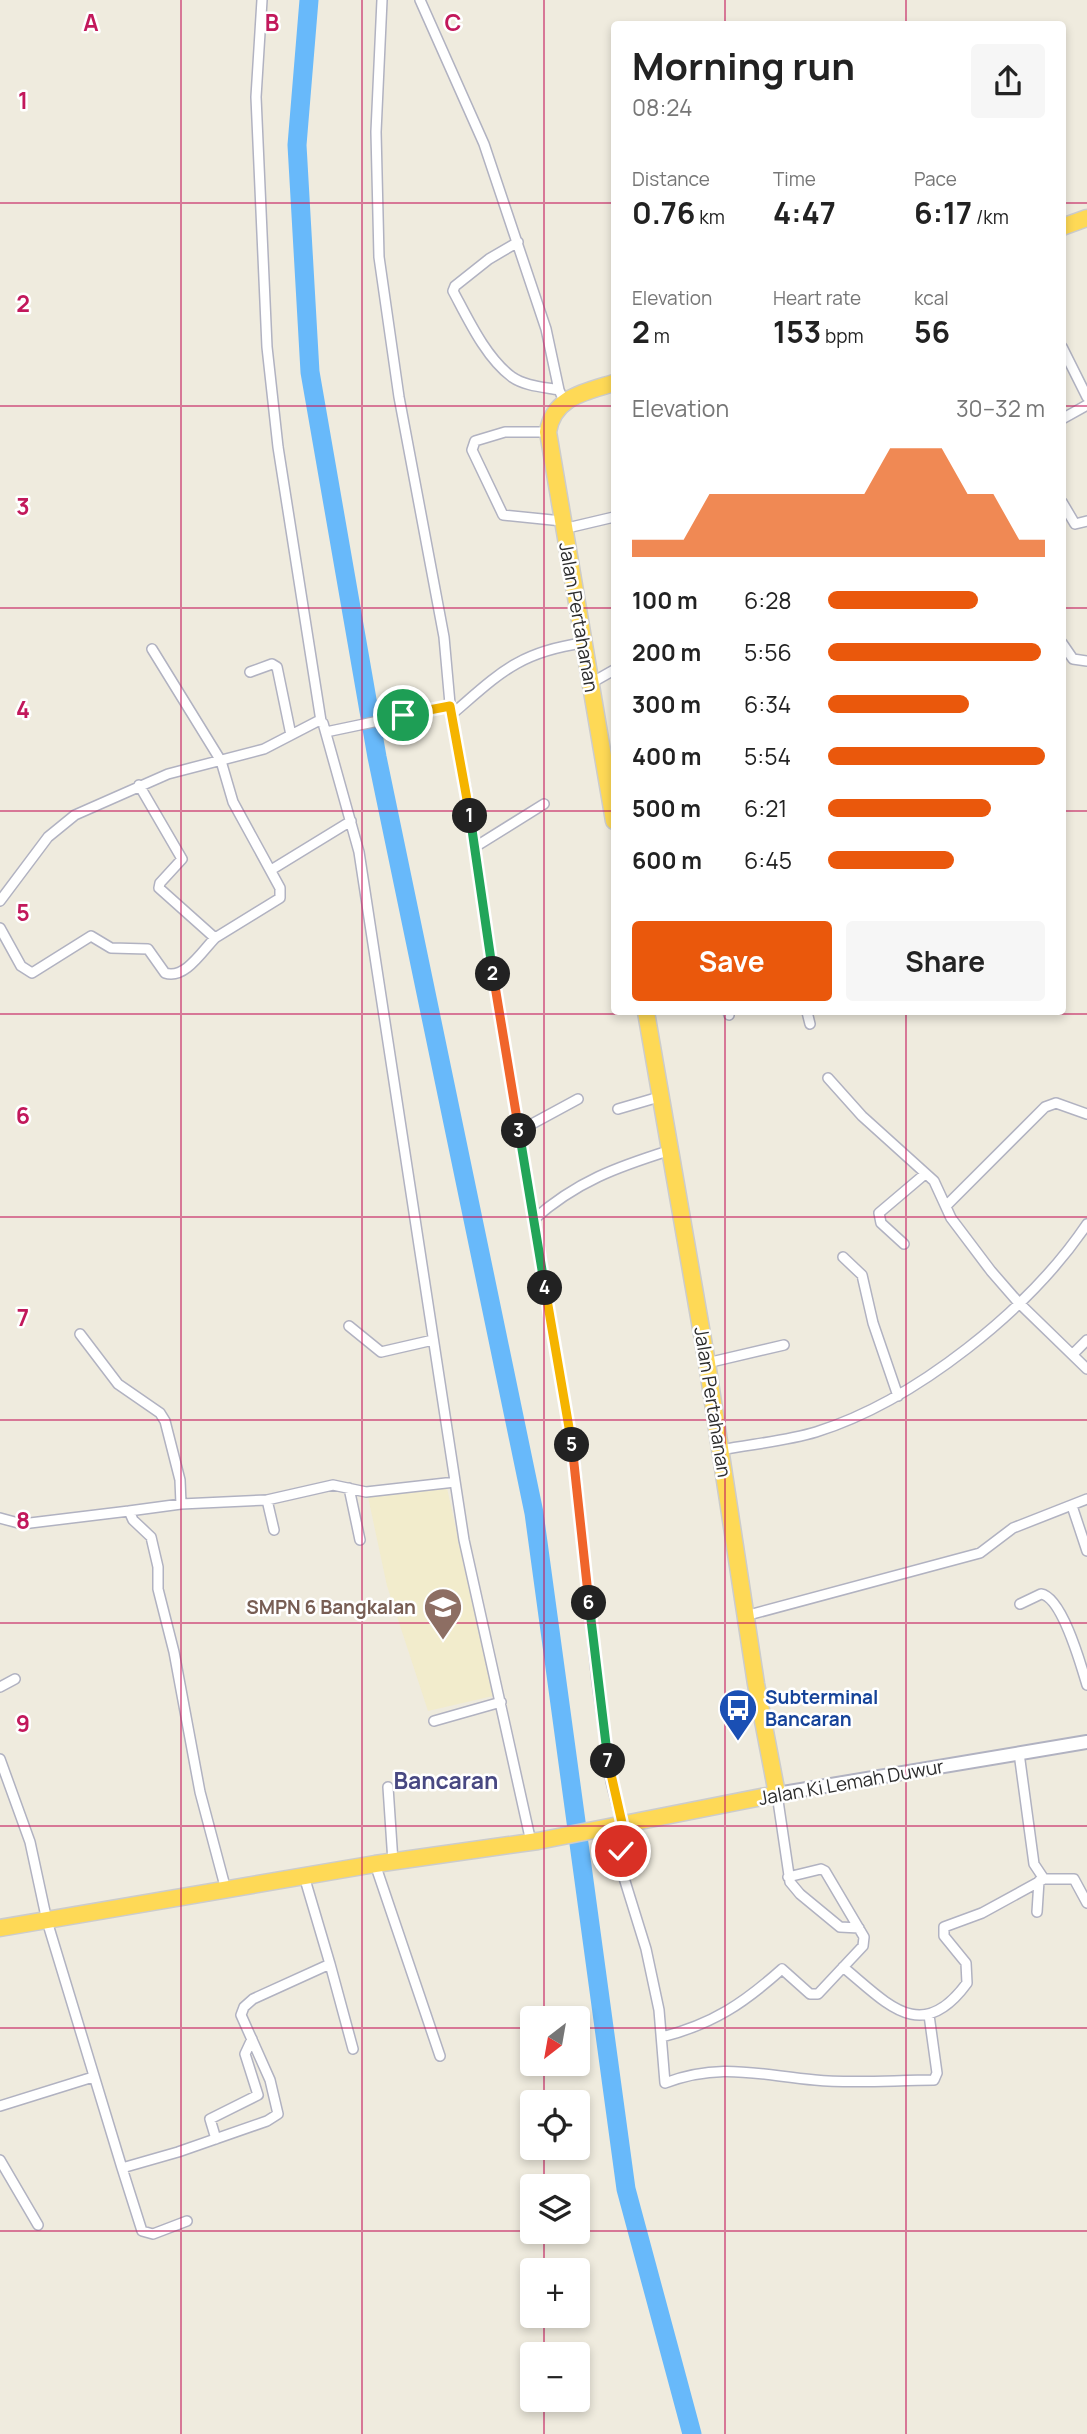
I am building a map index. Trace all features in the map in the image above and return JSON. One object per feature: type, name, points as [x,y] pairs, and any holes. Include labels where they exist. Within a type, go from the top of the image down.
[{"type":"highway","points":[[1066,226],[1087,218]]},
{"type":"highway","points":[[559,401],[611,384]]},
{"type":"highway","name":"Jalan Pertahanan","points":[[559,401],[548,432],[611,803]]},
{"type":"highway","name":"Jalan Pertahanan","points":[[646,1015],[708,1363],[776,1794]]},
{"type":"highway","name":"Jalan Ki Lemah Duwur","points":[[0,1928],[375,1864],[534,1842],[776,1794]]},
{"type":"main road","name":"Jalan Ki Lemah Duwur","points":[[776,1794],[1087,1742]]},
{"type":"street","points":[[262,0],[256,97],[267,347],[278,447],[321,721],[359,852],[464,1540],[534,1842]]},
{"type":"street","points":[[382,0],[376,132],[379,257],[399,397],[444,637],[450,711],[475,848],[533,1220],[574,1457],[611,1781],[619,1825],[625,1836],[621,1865],[646,1949],[662,2037],[665,2083],[711,2070],[778,2073],[815,2080],[934,2080],[937,2073],[929,2015]]},
{"type":"street","points":[[420,0],[484,144],[518,242],[546,329],[559,401]]},
{"type":"street","points":[[518,242],[489,259],[455,286],[453,291],[482,341],[513,377],[559,401]]},
{"type":"street","points":[[1066,355],[1087,397]]},
{"type":"street","points":[[1066,417],[1087,405]]},
{"type":"street","points":[[548,432],[497,434],[475,441],[472,450],[503,515],[562,525],[611,517]]},
{"type":"street","points":[[1066,509],[1075,524],[1087,521]]},
{"type":"street","points":[[326,732],[392,717],[450,711],[510,665],[553,647],[583,643]]},
{"type":"street","points":[[0,928],[21,966],[32,972],[91,936],[111,948],[148,949],[165,973],[176,974],[188,967],[215,938],[280,898],[280,888],[233,802],[221,761],[152,649]]},
{"type":"street","points":[[1066,649],[1073,659],[1087,661]]},
{"type":"street","points":[[250,673],[272,664],[277,667],[291,735]]},
{"type":"street","points":[[591,683],[611,672]]},
{"type":"street","points":[[0,901],[48,837],[75,815],[139,785],[264,750],[321,721]]},
{"type":"street","points":[[139,785],[182,859],[160,883],[159,888],[215,938]]},
{"type":"street","points":[[475,848],[544,804]]},
{"type":"street","points":[[271,870],[351,821]]},
{"type":"street","points":[[808,1015],[810,1024]]},
{"type":"street","points":[[828,1078],[862,1116],[937,1185],[946,1206],[972,1247],[1018,1302],[1074,1353],[1087,1369]]},
{"type":"street","points":[[618,1109],[659,1097]]},
{"type":"street","points":[[519,1131],[578,1099]]},
{"type":"street","points":[[946,1206],[1045,1107],[1056,1103],[1087,1114]]},
{"type":"street","points":[[533,1220],[562,1195],[591,1178],[671,1150]]},
{"type":"street","points":[[904,1244],[881,1223],[879,1213],[925,1174]]},
{"type":"street","points":[[721,1450],[813,1433],[846,1421],[898,1396],[947,1364],[1018,1302],[1065,1255],[1087,1224]]},
{"type":"street","points":[[843,1257],[862,1275],[873,1323],[898,1396]]},
{"type":"street","points":[[349,1326],[378,1351],[433,1340]]},
{"type":"street","points":[[80,1334],[118,1384],[160,1413],[166,1421],[180,1480],[181,1504]]},
{"type":"street","points":[[1074,1353],[1087,1340]]},
{"type":"street","points":[[708,1363],[784,1345]]},
{"type":"street","points":[[0,1518],[22,1524],[181,1504],[267,1500],[332,1485],[366,1492],[455,1482]]},
{"type":"street","points":[[349,1488],[360,1540]]},
{"type":"street","points":[[746,1616],[980,1553],[1013,1528],[1087,1499]]},
{"type":"street","points":[[267,1500],[274,1530]]},
{"type":"street","points":[[1072,1506],[1087,1550]]},
{"type":"street","points":[[129,1511],[133,1520],[151,1537],[158,1567],[158,1589],[174,1652],[200,1793],[226,1890]]},
{"type":"street","points":[[1020,1604],[1041,1594],[1051,1598],[1076,1648],[1087,1685]]},
{"type":"street","points":[[0,1687],[15,1679]]},
{"type":"street","points":[[434,1721],[501,1702]]},
{"type":"street","points":[[1019,1753],[1034,1864],[1041,1880],[1037,1912]]},
{"type":"street","points":[[0,1759],[30,1842],[47,1921],[142,2231],[153,2234],[187,2221]]},
{"type":"street","points":[[388,1787],[393,1862]]},
{"type":"street","points":[[776,1794],[789,1877],[800,1894],[840,1927],[859,1928]]},
{"type":"street","points":[[375,1864],[440,2056]]},
{"type":"street","points":[[662,2037],[700,2026],[739,2005],[782,1969],[814,1996],[865,1941],[825,1871],[821,1869],[789,1877]]},
{"type":"street","points":[[304,1876],[353,2049]]},
{"type":"street","points":[[843,1967],[893,2008],[917,2018],[929,2015],[953,1999],[967,1983],[967,1962],[944,1936],[944,1927],[982,1913],[1041,1880],[1074,1880],[1087,1903]]},
{"type":"street","points":[[122,2168],[267,2122],[278,2114],[270,2080],[241,2015],[247,2004],[330,1964]]},
{"type":"street","points":[[216,2139],[211,2119],[258,2095],[245,2054],[252,2039]]},
{"type":"street","points":[[0,2106],[93,2077]]},
{"type":"street","points":[[0,2160],[38,2225]]},
{"type":"shaded area","name":"SMPN 6 Bangkalan","points":[[447,1488],[493,1696],[428,1711],[387,1586],[368,1497]]},
{"type":"waterway","points":[[309,0],[297,145],[310,372],[377,757],[534,1513],[626,2189],[692,2434]]},
{"type":"place","name":"SMPN 6 Bangkalan","points":[[443,1641]]},
{"type":"place","name":"Subterminal Bancaran","points":[[738,1742]]},
{"type":"district","name":"Bancaran","points":[[446,1780]]},
{"type":"route","points":[[403,715],[450,706],[469,805],[495,988],[574,1457],[597,1681],[611,1781],[625,1836],[621,1851]]}]
